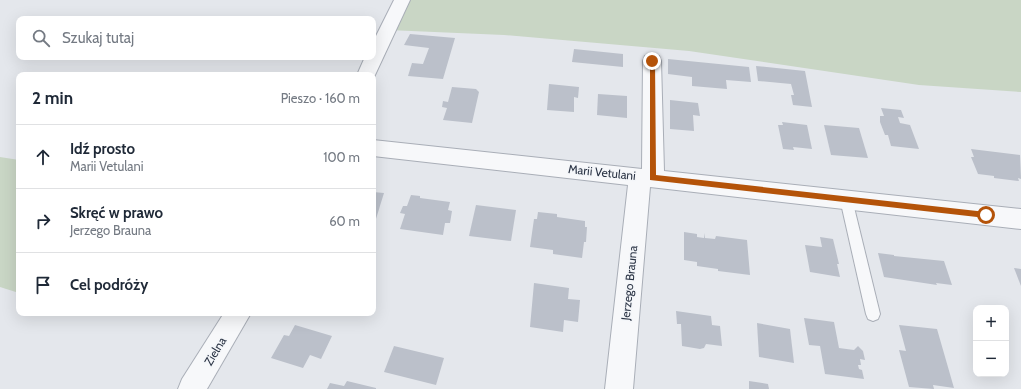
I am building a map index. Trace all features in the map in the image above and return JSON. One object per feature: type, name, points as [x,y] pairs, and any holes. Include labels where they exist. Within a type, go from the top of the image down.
[{"type":"street","points":[[376,54],[402,0]]},
{"type":"street","points":[[367,72],[373,60]]},
{"type":"street","name":"Jerzego Brauna","points":[[619,389],[646,177],[652,61]]},
{"type":"street","name":"Marii Vetulani","points":[[376,148],[1021,219]]},
{"type":"street","name":"Zielna","points":[[192,389],[236,316]]},
{"type":"lane","points":[[846,199],[873,314]]},
{"type":"green space","points":[[402,0],[1021,0],[1021,92],[919,85],[689,51],[504,35],[388,30]]},
{"type":"green space","points":[[0,157],[16,160],[16,292],[0,287]]},
{"type":"building","points":[[410,34],[455,38],[443,79],[408,76],[412,63],[423,64],[429,48],[404,45]]},
{"type":"building","points":[[574,49],[623,54],[623,67],[572,62]]},
{"type":"building","points":[[668,59],[749,67],[751,82],[726,80],[727,89],[692,86],[692,77],[668,74]]},
{"type":"building","points":[[756,66],[805,71],[812,107],[793,105],[791,95],[794,95],[791,84],[758,81]]},
{"type":"building","points":[[549,84],[579,87],[578,98],[574,97],[574,112],[547,110]]},
{"type":"building","points":[[452,87],[476,89],[479,92],[472,123],[443,120],[447,108],[442,107],[443,101],[448,102]]},
{"type":"building","points":[[598,94],[627,96],[627,118],[597,115]]},
{"type":"building","points":[[670,100],[698,103],[700,116],[693,115],[694,131],[670,129]]},
{"type":"building","points":[[881,108],[901,110],[904,118],[898,117],[900,123],[910,125],[919,149],[891,146],[888,135],[885,135],[880,122],[880,116],[884,116]]},
{"type":"building","points":[[782,122],[807,125],[812,149],[793,147],[794,150],[783,149],[778,125],[783,125]]},
{"type":"building","points":[[824,125],[859,128],[868,158],[831,155]]},
{"type":"building","points":[[971,149],[1020,155],[1021,179],[1018,178],[1019,181],[994,178],[994,176],[978,174],[971,157],[974,157]]},
{"type":"building","points":[[376,192],[384,193],[376,219]]},
{"type":"building","points":[[411,195],[420,196],[420,198],[450,202],[448,210],[452,211],[450,223],[445,223],[443,235],[400,229],[405,214],[400,213],[403,206],[407,206]]},
{"type":"building","points":[[476,205],[516,210],[511,241],[469,236]]},
{"type":"building","points":[[538,212],[557,214],[557,217],[585,221],[585,227],[587,227],[586,242],[584,242],[582,258],[553,254],[553,250],[530,247],[534,219],[537,219]]},
{"type":"building","points":[[684,232],[697,234],[697,237],[704,238],[705,233],[705,238],[715,239],[716,236],[747,240],[750,275],[718,271],[718,269],[697,266],[697,262],[684,260]]},
{"type":"building","points":[[820,237],[833,239],[839,264],[837,264],[840,277],[810,272],[805,245],[822,247]]},
{"type":"building","points":[[878,253],[944,261],[952,285],[936,283],[937,285],[884,277]]},
{"type":"building","points":[[1014,268],[1021,269],[1021,286]]},
{"type":"building","points":[[534,283],[569,288],[568,299],[580,300],[578,322],[564,320],[563,332],[530,327]]},
{"type":"building","points":[[676,311],[711,316],[712,325],[720,326],[722,346],[706,344],[704,348],[700,349],[682,346],[681,324],[677,324]]},
{"type":"building","points":[[804,318],[834,322],[839,348],[854,350],[858,346],[863,351],[865,360],[860,359],[861,365],[858,365],[859,369],[862,370],[864,379],[825,374],[820,346],[809,345]]},
{"type":"building","points":[[757,323],[790,329],[794,363],[759,357]]},
{"type":"building","points":[[295,325],[332,336],[321,359],[310,355],[303,368],[271,358],[284,335],[289,336]]},
{"type":"building","points":[[899,325],[937,329],[954,388],[933,385],[934,389],[909,387],[899,350],[906,351]]},
{"type":"building","points":[[394,346],[444,358],[436,385],[384,372]]},
{"type":"building","points":[[347,381],[376,389],[327,389],[330,383],[344,386]]},
{"type":"building","points":[[749,381],[768,384],[769,389],[749,389]]},
{"type":"route","points":[[652,61],[653,178],[986,215]]}]
